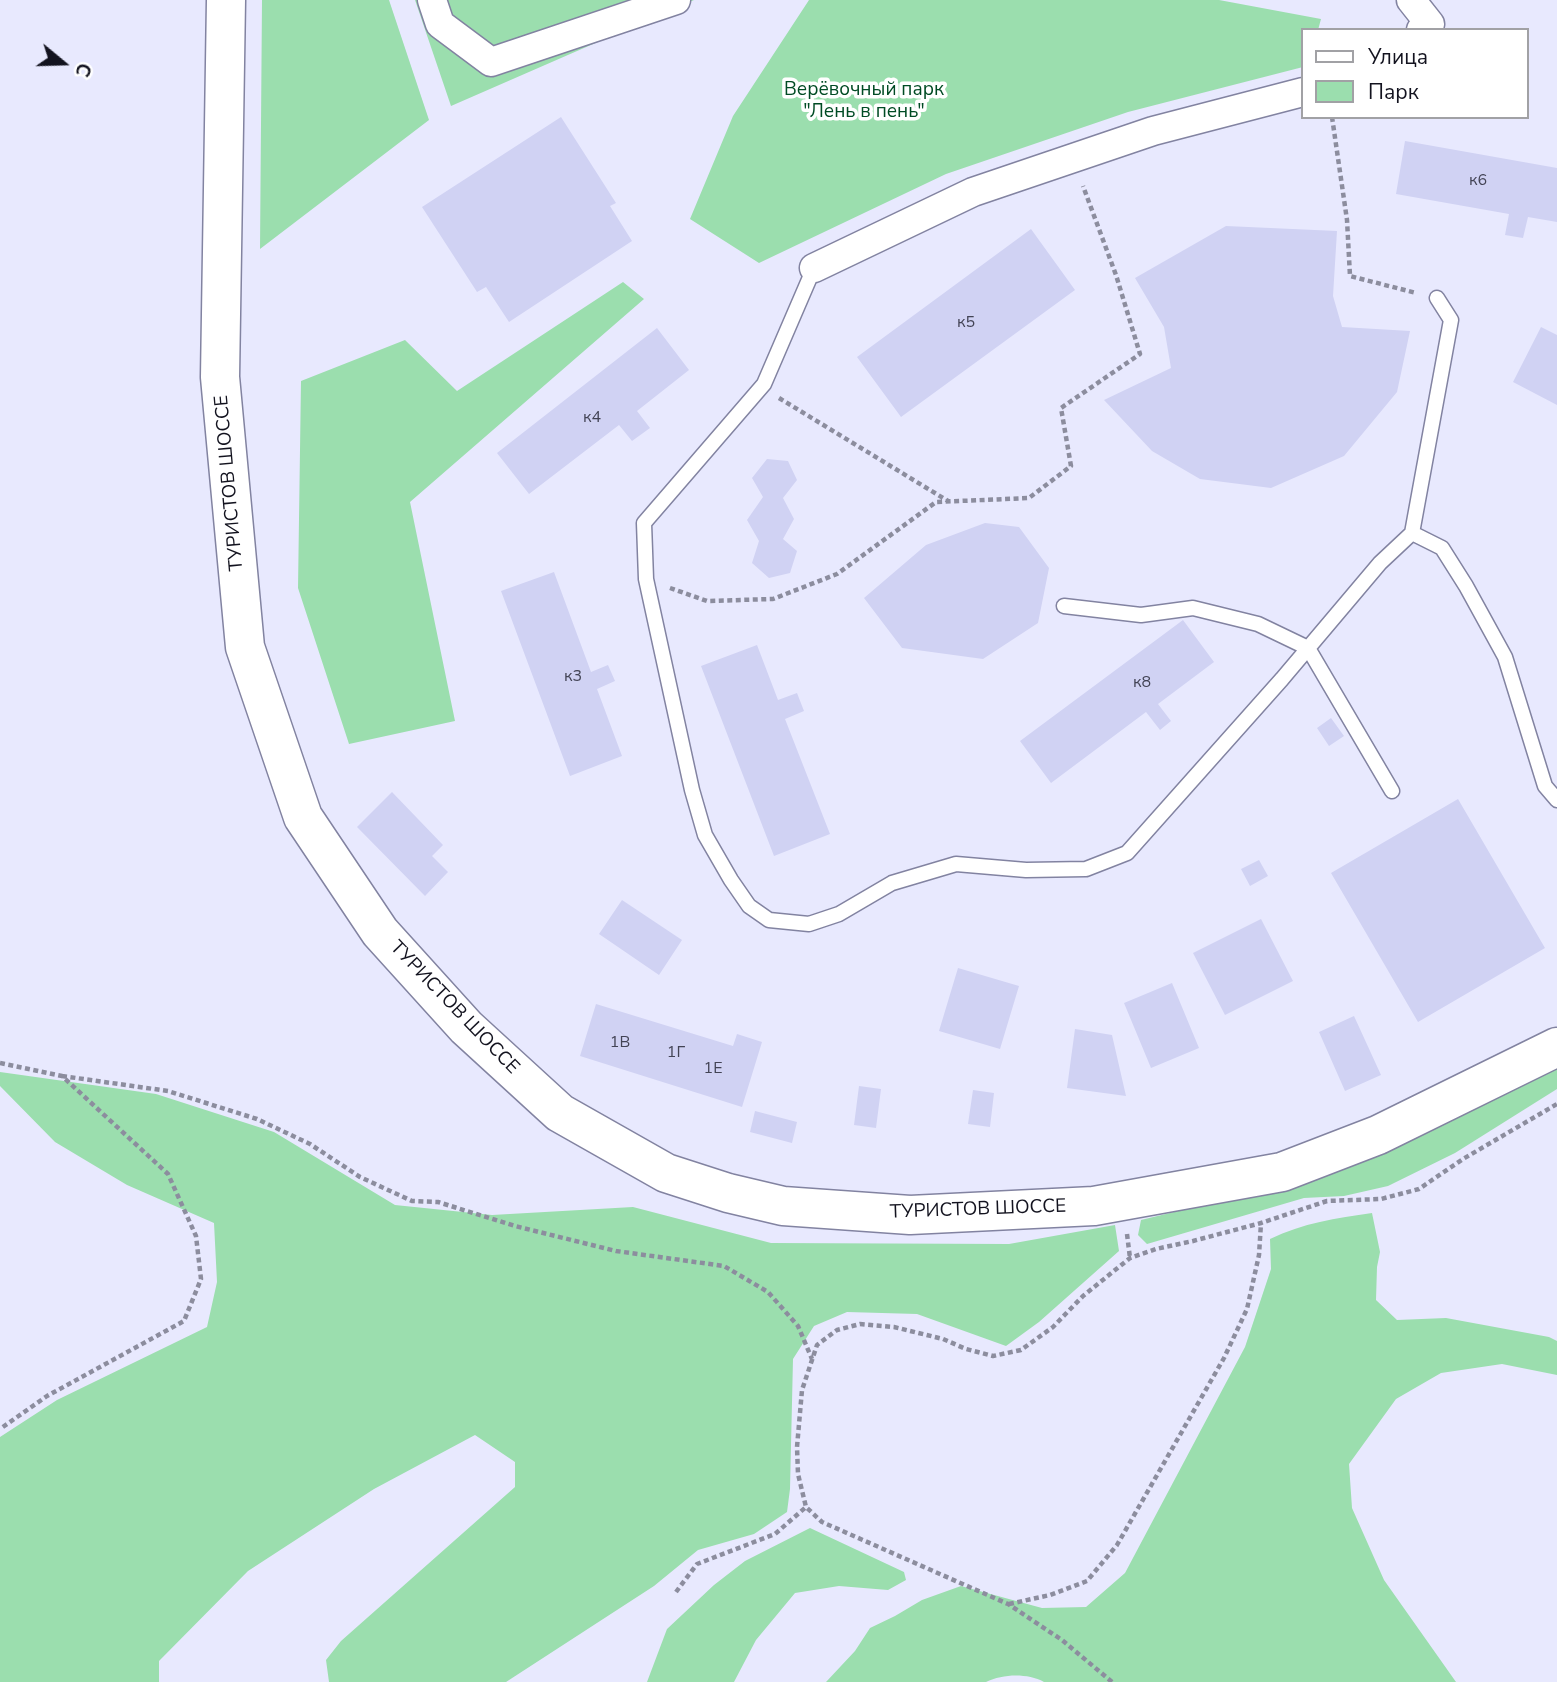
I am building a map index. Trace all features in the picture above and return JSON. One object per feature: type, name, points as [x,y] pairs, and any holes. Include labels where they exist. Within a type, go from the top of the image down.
[{"type":"main road","name":"ТУРИСТОВ ШОССЕ","points":[[226,0],[220,377],[246,647],[303,817],[380,932],[466,1027],[560,1113],[666,1173],[729,1193],[783,1206],[911,1215],[1094,1206],[1282,1172],[1378,1135],[1557,1047]]},
{"type":"street","points":[[432,0],[440,24],[491,62],[676,0]]},
{"type":"street","points":[[1411,0],[1430,24],[1424,28]]},
{"type":"street","points":[[814,268],[973,192],[1153,131],[1302,92]]},
{"type":"lane","points":[[814,268],[761,388],[644,523],[646,579],[692,790],[705,835],[749,906],[769,920],[808,924],[839,914],[892,883],[956,864],[1026,870],[1086,869],[1127,853],[1380,563],[1412,533],[1451,320],[1437,298]]},
{"type":"lane","points":[[1412,533],[1442,548],[1466,586],[1504,657],[1545,786],[1557,800]]},
{"type":"lane","points":[[1064,606],[1141,615],[1193,608],[1258,624],[1308,648],[1392,791]]},
{"type":"path","points":[[1332,119],[1347,220],[1350,276],[1437,298]]},
{"type":"path","points":[[646,579],[706,601],[773,599],[837,574],[936,502],[1029,498],[1071,466],[1061,408],[1140,354],[1116,275],[1073,158]]},
{"type":"path","points":[[761,388],[948,502]]},
{"type":"path","points":[[0,1063],[62,1076],[168,1091],[257,1119],[310,1143],[360,1177],[412,1201],[438,1202],[515,1227],[616,1251],[724,1266],[768,1292],[798,1326],[812,1359]]},
{"type":"path","points":[[0,1429],[47,1396],[184,1321],[201,1279],[196,1236],[168,1174],[62,1076]]},
{"type":"path","points":[[1112,1682],[1062,1640],[1008,1604],[822,1522],[806,1507],[798,1474],[797,1447],[802,1391],[817,1345],[837,1330],[860,1324],[894,1326],[993,1356],[1021,1350],[1053,1327],[1083,1296],[1130,1258],[1261,1223],[1327,1201],[1381,1199],[1419,1189],[1462,1159],[1557,1104]]},
{"type":"path","points":[[1008,1604],[1050,1595],[1087,1581],[1117,1545],[1224,1359],[1247,1309],[1259,1255],[1261,1223]]},
{"type":"path","points":[[676,1592],[697,1564],[775,1534],[806,1507]]},
{"type":"green space","points":[[262,0],[389,0],[429,120],[260,249]]},
{"type":"green space","points":[[415,0],[694,0],[451,106]]},
{"type":"green space","name":"Верёвочный парк \"Лень в пень\"","points":[[809,0],[1219,0],[1321,19],[1319,28],[1302,28],[1302,67],[1128,112],[946,174],[759,263],[690,219],[733,116]]},
{"type":"green space","points":[[623,282],[644,299],[410,502],[455,721],[349,744],[298,588],[301,381],[405,340],[457,391]]},
{"type":"green space","points":[[1557,1064],[1557,1089],[1455,1153],[1388,1186],[1344,1196],[1304,1198],[1147,1244],[1138,1235],[1141,1220],[1283,1184],[1387,1150],[1438,1128]]},
{"type":"green space","points":[[0,1072],[156,1094],[274,1132],[395,1205],[492,1215],[633,1207],[771,1243],[1009,1244],[1115,1225],[1119,1251],[1039,1322],[1006,1346],[917,1314],[847,1312],[814,1326],[793,1359],[787,1512],[754,1534],[698,1550],[654,1586],[506,1682],[329,1682],[326,1660],[341,1641],[515,1487],[515,1462],[475,1435],[374,1489],[248,1571],[159,1661],[159,1682],[0,1682],[0,1437],[57,1400],[207,1327],[217,1282],[214,1223],[127,1185],[55,1142],[0,1086]]},
{"type":"green space","points":[[1372,1213],[1380,1252],[1376,1300],[1397,1320],[1446,1318],[1549,1337],[1557,1341],[1557,1375],[1502,1364],[1441,1373],[1396,1399],[1349,1464],[1352,1508],[1384,1580],[1456,1682],[1044,1682],[1015,1676],[986,1682],[826,1682],[855,1651],[870,1628],[922,1600],[961,1586],[1042,1608],[1086,1607],[1125,1573],[1245,1347],[1271,1269],[1270,1239],[1307,1225]]},
{"type":"green space","points":[[810,1528],[904,1572],[906,1580],[888,1590],[839,1586],[795,1593],[756,1640],[734,1682],[647,1682],[667,1629],[714,1585],[745,1561]]},
{"type":"building","points":[[561,117],[616,203],[610,206],[632,241],[509,322],[486,287],[477,292],[422,207]]},
{"type":"building","points":[[1405,141],[1557,168],[1557,222],[1528,217],[1523,238],[1505,235],[1509,214],[1396,194]]},
{"type":"building","points":[[1226,226],[1337,231],[1333,296],[1342,327],[1410,331],[1397,392],[1344,456],[1271,488],[1200,479],[1152,451],[1104,400],[1171,368],[1164,327],[1135,278]]},
{"type":"building","points":[[1031,229],[1075,290],[901,417],[857,357]]},
{"type":"building","points":[[1541,327],[1557,335],[1557,405],[1513,382]]},
{"type":"building","points":[[657,328],[689,370],[637,411],[650,428],[632,441],[619,425],[529,494],[497,453]]},
{"type":"building","points":[[767,459],[788,461],[797,480],[783,498],[794,519],[783,539],[797,551],[790,573],[769,578],[752,563],[759,541],[747,520],[763,497],[752,478]]},
{"type":"building","points":[[985,523],[1019,527],[1049,568],[1038,623],[983,659],[902,648],[864,598],[926,545]]},
{"type":"building","points":[[554,572],[591,672],[608,665],[615,681],[597,689],[622,756],[570,776],[501,591]]},
{"type":"building","points":[[1183,620],[1214,662],[1158,704],[1171,721],[1160,730],[1146,712],[1051,783],[1020,741]]},
{"type":"building","points":[[757,645],[778,700],[797,693],[804,711],[785,719],[830,834],[774,856],[701,666]]},
{"type":"building","points":[[1331,718],[1344,736],[1329,746],[1317,728]]},
{"type":"building","points":[[392,792],[443,845],[432,856],[448,872],[425,896],[357,827]]},
{"type":"building","points":[[1458,799],[1545,948],[1418,1022],[1331,873]]},
{"type":"building","points":[[1259,860],[1268,876],[1250,886],[1241,869]]},
{"type":"building","points":[[622,900],[682,940],[659,975],[599,934]]},
{"type":"building","points":[[1261,919],[1293,981],[1225,1015],[1193,953]]},
{"type":"building","points":[[958,968],[1019,986],[1000,1049],[939,1031]]},
{"type":"building","points":[[1172,983],[1199,1048],[1151,1068],[1124,1003]]},
{"type":"building","points":[[596,1004],[733,1046],[737,1034],[762,1042],[742,1107],[580,1056]]},
{"type":"building","points":[[1354,1016],[1381,1075],[1345,1091],[1319,1032]]},
{"type":"building","points":[[1075,1029],[1112,1035],[1126,1096],[1067,1088]]},
{"type":"building","points":[[859,1086],[881,1089],[876,1128],[854,1125]]},
{"type":"building","points":[[973,1090],[994,1093],[990,1127],[968,1124]]},
{"type":"building","points":[[755,1111],[797,1122],[792,1143],[750,1132]]}]
